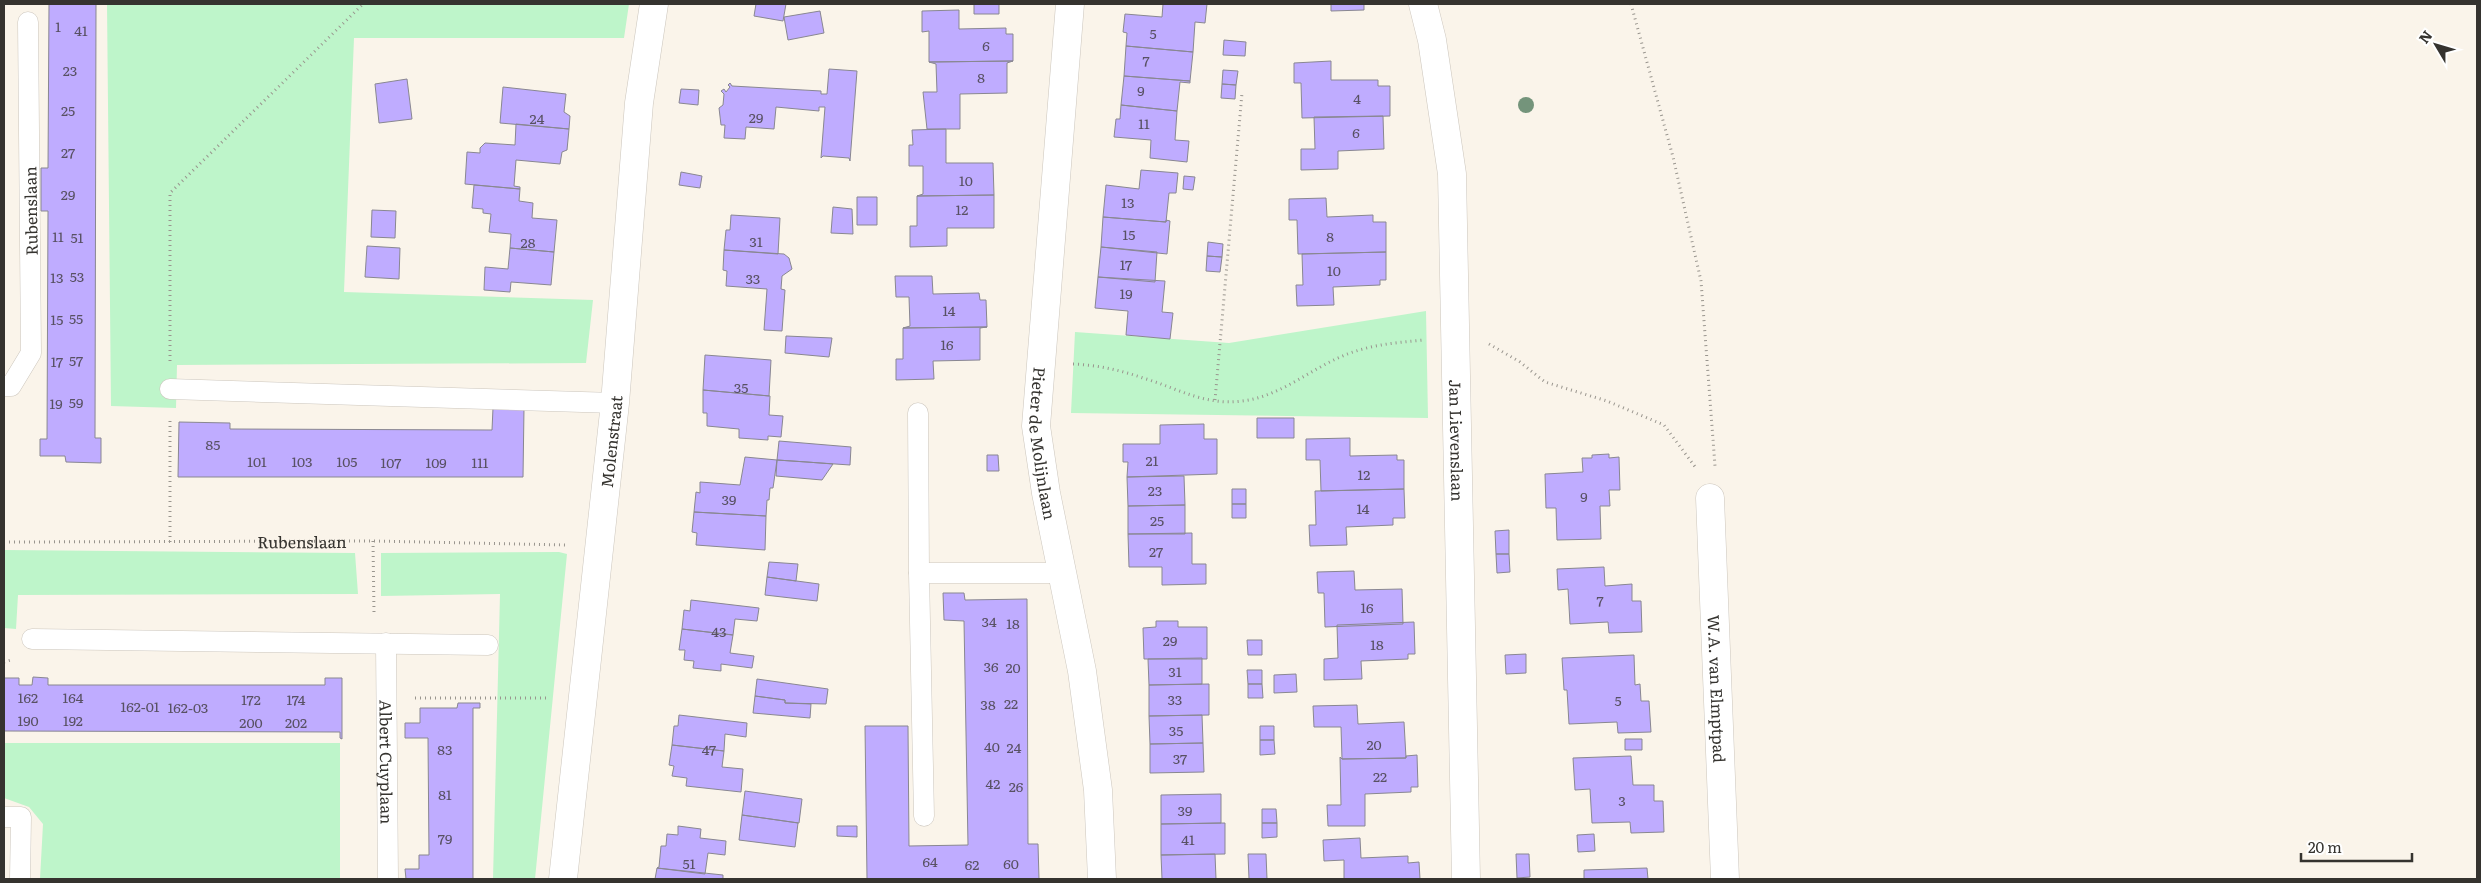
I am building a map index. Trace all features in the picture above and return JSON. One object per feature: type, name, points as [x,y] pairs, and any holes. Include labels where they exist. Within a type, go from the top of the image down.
[{"type":"street","name":"Molenstraat","points":[[563,879],[615,403],[639,103],[654,4]]},
{"type":"street","name":"Pieter de Molijnlaan","points":[[1070,4],[1036,426],[1046,493],[1082,671],[1098,790],[1102,879]]},
{"type":"street","name":"Jan Lievenslaan","points":[[1422,4],[1432,40],[1452,174],[1466,879]]},
{"type":"street","name":"W.A. van Elmptpad","points":[[1710,498],[1725,879]]},
{"type":"lane","name":"Rubenslaan","points":[[4,386],[11,386],[31,353],[28,22]]},
{"type":"lane","points":[[170,389],[615,403]]},
{"type":"lane","points":[[918,413],[924,816]]},
{"type":"lane","points":[[919,573],[1063,573]]},
{"type":"lane","points":[[32,640],[488,645]]},
{"type":"lane","name":"Albert Cuyplaan","points":[[380,643],[387,698],[388,879]]},
{"type":"lane","points":[[4,817],[21,817],[20,879]]},
{"type":"path","points":[[170,542],[170,193],[363,4]]},
{"type":"path","points":[[1631,4],[1673,157],[1700,281],[1715,470]]},
{"type":"path","points":[[1215,400],[1242,93]]},
{"type":"path","points":[[1040,362],[1096,365],[1145,378],[1186,395],[1215,400],[1241,401],[1270,394],[1339,357],[1371,345],[1455,337],[1490,344],[1520,362],[1545,382],[1607,401],[1664,425],[1694,466],[1710,498]]},
{"type":"path","name":"Rubenslaan","points":[[4,542],[373,542],[599,546]]},
{"type":"path","points":[[373,542],[380,643]]},
{"type":"path","points":[[387,698],[582,698]]},
{"type":"green space","points":[[107,4],[629,4],[624,38],[354,38],[344,292],[593,300],[586,363],[177,365],[176,408],[111,406]]},
{"type":"green space","points":[[1426,311],[1428,418],[1071,413],[1075,332],[1229,343]]},
{"type":"green space","points":[[4,550],[355,553],[358,594],[18,595],[16,629],[4,628]]},
{"type":"green space","points":[[559,552],[567,554],[535,879],[493,879],[500,594],[381,596],[381,553]]},
{"type":"green space","points":[[4,743],[340,743],[340,879],[40,879],[43,824],[29,807],[4,798]]},
{"type":"building","points":[[49,4],[96,4],[95,438],[101,438],[101,463],[66,462],[65,456],[40,456],[40,439],[47,439],[48,211],[41,211],[41,168],[48,168]]},
{"type":"building","points":[[756,4],[786,4],[783,21],[754,16]]},
{"type":"building","points":[[974,4],[999,4],[999,14],[974,14]]},
{"type":"building","points":[[1163,4],[1207,4],[1205,23],[1195,22],[1193,52],[1126,46],[1127,33],[1123,32],[1125,14],[1162,17]]},
{"type":"building","points":[[1331,4],[1364,4],[1364,10],[1331,11]]},
{"type":"building","points":[[959,10],[959,29],[1006,28],[1006,34],[1013,34],[1013,61],[929,62],[929,31],[922,32],[922,11]]},
{"type":"building","points":[[820,11],[824,33],[788,40],[784,17]]},
{"type":"building","points":[[1224,40],[1246,42],[1245,56],[1223,55]]},
{"type":"building","points":[[1126,46],[1193,52],[1190,81],[1124,76]]},
{"type":"building","points":[[1013,61],[1007,63],[1007,93],[960,94],[960,129],[927,129],[923,92],[937,92],[936,64],[929,62]]},
{"type":"building","points":[[1331,61],[1331,80],[1378,80],[1378,86],[1390,86],[1390,116],[1302,118],[1301,83],[1294,83],[1294,63]]},
{"type":"building","points":[[829,69],[857,71],[850,161],[849,158],[823,156],[821,158],[825,107],[819,107],[819,111],[776,107],[774,129],[746,127],[745,139],[724,138],[725,125],[721,125],[719,108],[723,105],[724,94],[721,91],[724,89],[726,92],[730,87],[728,85],[730,83],[732,86],[821,91],[821,94],[827,94]]},
{"type":"building","points":[[1223,70],[1238,71],[1236,85],[1222,84]]},
{"type":"building","points":[[1124,76],[1190,81],[1190,83],[1180,82],[1177,111],[1121,105]]},
{"type":"building","points":[[407,79],[412,119],[379,123],[375,84]]},
{"type":"building","points":[[1222,84],[1236,85],[1235,99],[1221,98]]},
{"type":"building","points":[[503,87],[566,94],[564,112],[570,116],[569,129],[500,123]]},
{"type":"building","points":[[681,89],[699,90],[698,105],[679,103]]},
{"type":"building","points":[[1121,105],[1177,111],[1175,140],[1189,141],[1187,162],[1150,158],[1151,140],[1114,137],[1116,119],[1120,119]]},
{"type":"building","points":[[1383,116],[1384,149],[1338,151],[1338,169],[1301,170],[1301,149],[1315,149],[1314,117]]},
{"type":"building","points":[[516,124],[569,129],[567,150],[562,152],[560,164],[516,160],[514,186],[520,187],[520,189],[465,184],[467,152],[480,153],[480,148],[485,143],[515,145]]},
{"type":"building","points":[[946,129],[946,163],[993,163],[994,195],[917,196],[923,194],[923,166],[909,166],[909,145],[913,145],[912,130]]},
{"type":"building","points":[[1141,170],[1178,173],[1176,193],[1169,193],[1166,222],[1103,217],[1106,185],[1139,189]]},
{"type":"building","points":[[681,172],[702,176],[700,188],[679,185]]},
{"type":"building","points":[[1184,176],[1195,177],[1193,190],[1183,189]]},
{"type":"building","points":[[474,185],[520,189],[519,201],[533,203],[532,218],[557,220],[554,252],[510,248],[511,234],[489,232],[491,214],[483,213],[483,209],[472,208]]},
{"type":"building","points":[[994,195],[994,228],[947,228],[947,246],[910,247],[910,226],[917,226],[917,196]]},
{"type":"building","points":[[857,197],[877,197],[877,225],[857,225]]},
{"type":"building","points":[[1326,198],[1327,217],[1373,215],[1373,222],[1386,222],[1386,252],[1298,254],[1297,220],[1289,220],[1289,199]]},
{"type":"building","points":[[833,207],[852,209],[853,234],[831,233]]},
{"type":"building","points":[[372,210],[396,211],[395,238],[371,237]]},
{"type":"building","points":[[731,215],[780,218],[778,254],[724,250],[726,230],[730,230]]},
{"type":"building","points":[[1103,217],[1170,221],[1167,254],[1101,247]]},
{"type":"building","points":[[1208,242],[1223,244],[1222,257],[1207,256]]},
{"type":"building","points":[[367,246],[400,248],[399,279],[365,277]]},
{"type":"building","points":[[1101,247],[1157,252],[1155,282],[1098,277]]},
{"type":"building","points":[[510,248],[554,252],[551,285],[511,282],[510,292],[484,290],[485,267],[508,269]]},
{"type":"building","points":[[724,250],[784,254],[789,258],[792,269],[782,276],[781,289],[785,290],[782,331],[764,330],[767,289],[726,286],[727,271],[723,270]]},
{"type":"building","points":[[1386,252],[1386,280],[1380,280],[1380,285],[1333,287],[1334,305],[1297,306],[1296,285],[1303,285],[1302,254]]},
{"type":"building","points":[[1207,256],[1222,257],[1220,272],[1206,271]]},
{"type":"building","points":[[895,276],[932,276],[933,294],[979,293],[980,300],[986,300],[987,327],[903,328],[910,326],[909,297],[896,297]]},
{"type":"building","points":[[1098,277],[1165,281],[1162,312],[1173,313],[1170,339],[1126,335],[1128,311],[1095,308]]},
{"type":"building","points":[[987,327],[980,328],[980,360],[933,361],[934,379],[896,380],[896,359],[903,359],[903,328]]},
{"type":"building","points":[[786,336],[832,338],[829,357],[785,353]]},
{"type":"building","points":[[705,355],[771,360],[769,396],[703,390]]},
{"type":"building","points":[[703,390],[770,396],[769,415],[783,416],[781,437],[768,436],[768,440],[739,438],[739,429],[707,426],[707,413],[703,413]]},
{"type":"building","points":[[493,408],[524,408],[523,477],[178,477],[179,422],[230,423],[230,429],[492,430]]},
{"type":"building","points":[[1257,418],[1294,418],[1294,438],[1257,438]]},
{"type":"building","points":[[1204,424],[1204,439],[1217,439],[1217,474],[1127,477],[1128,462],[1123,462],[1123,444],[1160,444],[1160,425]]},
{"type":"building","points":[[1350,438],[1350,456],[1397,455],[1397,460],[1404,460],[1404,489],[1321,491],[1320,460],[1306,460],[1306,439]]},
{"type":"building","points":[[779,441],[851,447],[850,465],[777,460]]},
{"type":"building","points":[[1609,454],[1609,458],[1619,457],[1620,490],[1609,490],[1610,506],[1600,506],[1601,539],[1557,540],[1556,508],[1546,508],[1545,474],[1583,472],[1582,458],[1592,458],[1592,455]]},
{"type":"building","points":[[987,455],[998,455],[999,471],[987,471]]},
{"type":"building","points":[[745,457],[777,460],[773,488],[770,488],[769,500],[767,500],[766,516],[694,512],[696,492],[700,493],[700,482],[740,485]]},
{"type":"building","points":[[777,460],[833,464],[822,480],[776,476]]},
{"type":"building","points":[[1184,476],[1185,505],[1128,506],[1127,477]]},
{"type":"building","points":[[1232,489],[1246,489],[1246,504],[1232,504]]},
{"type":"building","points":[[1404,489],[1405,518],[1393,518],[1393,525],[1346,527],[1347,545],[1310,546],[1309,525],[1316,525],[1315,491]]},
{"type":"building","points":[[1232,504],[1246,504],[1246,518],[1232,518]]},
{"type":"building","points":[[1185,505],[1185,534],[1128,534],[1128,506]]},
{"type":"building","points":[[694,512],[766,516],[765,550],[696,545],[697,533],[692,532]]},
{"type":"building","points":[[1509,530],[1509,554],[1496,554],[1495,531]]},
{"type":"building","points":[[1192,533],[1192,564],[1206,564],[1206,584],[1162,585],[1162,567],[1129,567],[1128,534]]},
{"type":"building","points":[[1496,554],[1509,554],[1510,572],[1497,573]]},
{"type":"building","points":[[769,562],[798,564],[796,581],[767,577]]},
{"type":"building","points":[[1604,567],[1605,586],[1632,584],[1632,601],[1641,601],[1642,632],[1609,633],[1608,622],[1570,624],[1568,589],[1558,590],[1557,569]]},
{"type":"building","points":[[1354,571],[1355,590],[1402,589],[1403,624],[1325,627],[1324,593],[1318,593],[1317,572]]},
{"type":"building","points":[[767,577],[819,584],[817,601],[765,595]]},
{"type":"building","points":[[943,593],[964,593],[965,600],[1027,599],[1028,844],[1038,844],[1039,879],[867,879],[865,726],[908,726],[909,846],[968,845],[964,621],[944,620]]},
{"type":"building","points":[[691,600],[759,608],[757,621],[735,619],[733,635],[682,629],[684,610],[690,611]]},
{"type":"building","points":[[1156,621],[1178,621],[1178,627],[1207,627],[1207,659],[1144,659],[1143,628],[1156,627]]},
{"type":"building","points":[[1414,622],[1415,654],[1408,654],[1408,659],[1361,661],[1362,679],[1324,680],[1324,659],[1338,658],[1337,625]]},
{"type":"building","points":[[682,629],[733,635],[730,653],[754,656],[752,668],[721,664],[721,671],[693,668],[694,661],[684,660],[685,650],[679,650]]},
{"type":"building","points":[[1247,640],[1262,640],[1262,655],[1248,655]]},
{"type":"building","points":[[1526,654],[1526,673],[1506,674],[1505,655]]},
{"type":"building","points":[[1634,655],[1635,685],[1640,684],[1641,701],[1649,701],[1651,732],[1618,733],[1617,722],[1569,724],[1567,690],[1564,690],[1562,658]]},
{"type":"building","points":[[1202,658],[1202,684],[1149,685],[1148,659]]},
{"type":"building","points":[[1247,670],[1262,670],[1262,684],[1248,684]]},
{"type":"building","points":[[1296,674],[1297,692],[1274,693],[1274,675]]},
{"type":"building","points":[[33,677],[48,678],[48,685],[325,685],[325,678],[342,678],[342,739],[340,738],[340,732],[4,731],[4,678],[19,678],[19,685],[32,685]]},
{"type":"building","points":[[757,679],[828,689],[826,704],[785,703],[785,700],[755,696]]},
{"type":"building","points":[[1209,684],[1209,715],[1149,716],[1149,685]]},
{"type":"building","points":[[1248,684],[1262,684],[1263,698],[1248,698]]},
{"type":"building","points":[[755,696],[785,700],[785,703],[811,704],[810,718],[753,713]]},
{"type":"building","points":[[458,703],[480,703],[480,708],[473,708],[473,879],[406,879],[405,869],[419,869],[419,855],[429,855],[428,738],[405,738],[405,723],[420,723],[420,708],[457,708]]},
{"type":"building","points":[[1357,705],[1358,724],[1404,722],[1406,758],[1342,759],[1341,727],[1314,727],[1313,706]]},
{"type":"building","points":[[679,715],[747,723],[746,737],[725,734],[724,751],[672,745],[674,726],[678,726]]},
{"type":"building","points":[[1202,715],[1203,743],[1150,744],[1149,716]]},
{"type":"building","points":[[1260,726],[1274,726],[1274,740],[1260,740]]},
{"type":"building","points":[[1625,739],[1642,739],[1642,750],[1625,750]]},
{"type":"building","points":[[1260,740],[1274,740],[1275,754],[1260,755]]},
{"type":"building","points":[[1203,743],[1204,772],[1150,773],[1150,744]]},
{"type":"building","points":[[672,745],[724,751],[722,767],[743,769],[741,792],[686,786],[687,778],[672,776],[674,766],[669,765]]},
{"type":"building","points":[[1417,755],[1418,787],[1411,787],[1411,792],[1365,794],[1365,826],[1328,826],[1327,805],[1341,805],[1340,757],[1342,759],[1406,758],[1406,756]]},
{"type":"building","points":[[1631,756],[1633,785],[1654,785],[1654,801],[1663,801],[1664,832],[1631,833],[1630,822],[1592,823],[1590,789],[1575,790],[1573,758]]},
{"type":"building","points":[[745,791],[802,799],[799,823],[742,815]]},
{"type":"building","points":[[1221,794],[1221,823],[1161,824],[1161,795]]},
{"type":"building","points":[[1262,809],[1276,809],[1277,823],[1262,823]]},
{"type":"building","points":[[742,815],[798,823],[795,847],[739,840]]},
{"type":"building","points":[[1225,823],[1225,854],[1161,855],[1161,824]]},
{"type":"building","points":[[1262,823],[1277,823],[1277,837],[1262,838]]},
{"type":"building","points":[[678,826],[701,829],[700,838],[726,841],[725,855],[708,853],[705,874],[657,868],[659,867],[661,846],[666,846],[667,834],[678,835]]},
{"type":"building","points":[[837,826],[857,826],[857,837],[837,836]]},
{"type":"building","points":[[1594,834],[1595,851],[1578,852],[1577,835]]},
{"type":"building","points":[[1360,838],[1361,858],[1408,856],[1408,863],[1419,862],[1420,879],[1344,879],[1344,860],[1324,861],[1323,840]]},
{"type":"building","points":[[1215,854],[1216,879],[1162,879],[1161,855]]},
{"type":"building","points":[[1248,854],[1266,854],[1267,879],[1249,879]]},
{"type":"building","points":[[1516,854],[1529,854],[1530,877],[1517,878]]},
{"type":"building","points":[[657,868],[723,875],[723,879],[655,879]]},
{"type":"building","points":[[1647,868],[1648,879],[1584,879],[1584,870]]}]
